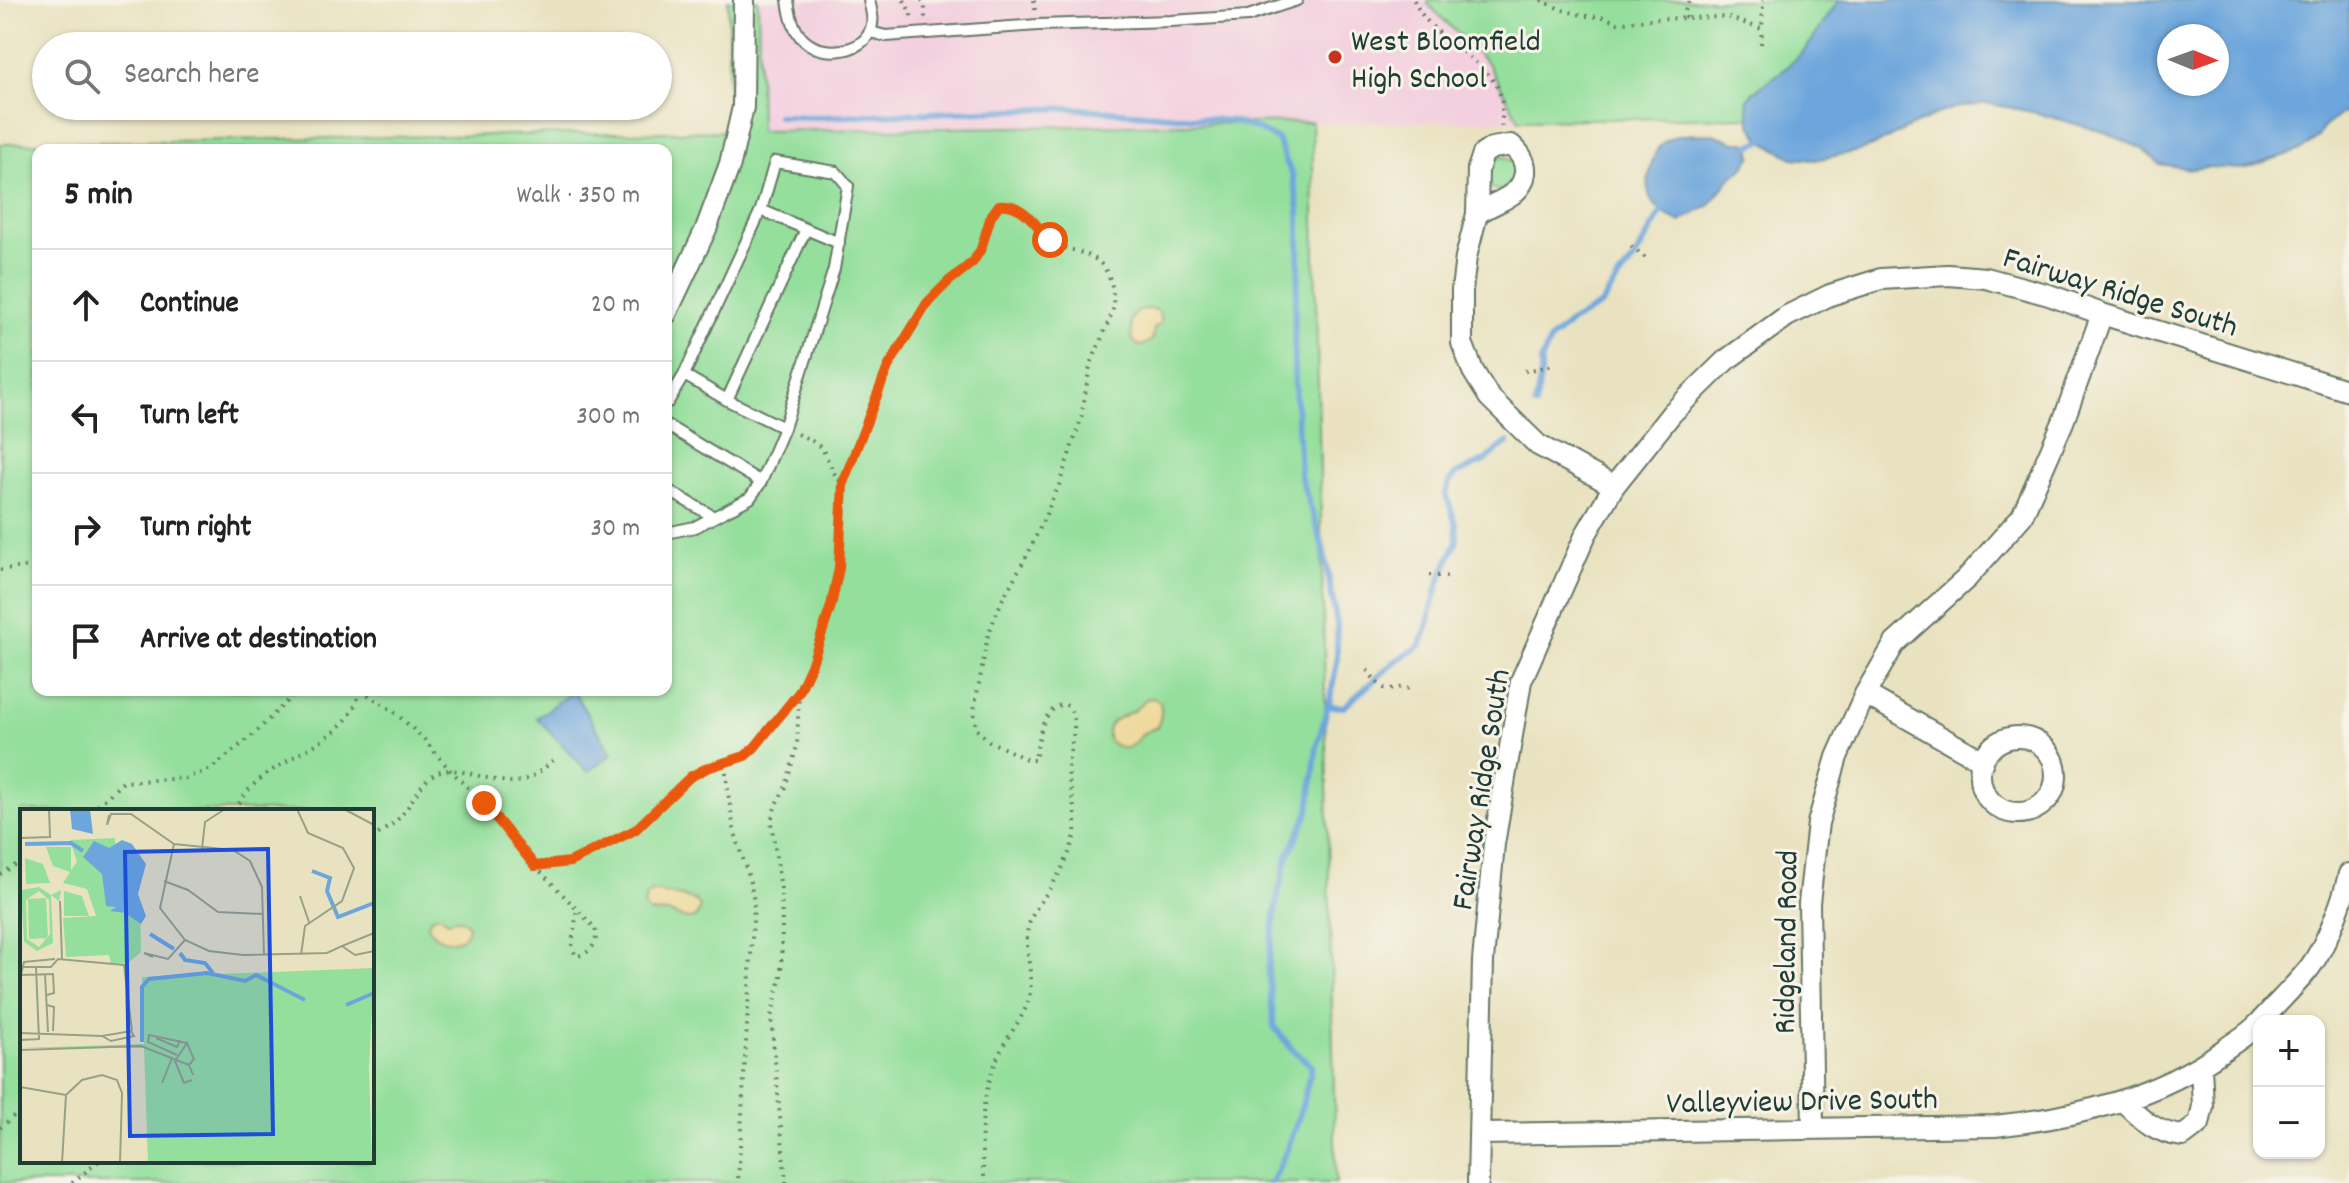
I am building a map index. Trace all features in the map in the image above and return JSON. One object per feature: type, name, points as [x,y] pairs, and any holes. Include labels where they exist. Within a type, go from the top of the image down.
[{"type":"street","points":[[672,301],[706,229],[730,164],[743,107],[744,0]]},
{"type":"street","points":[[1477,214],[1516,192],[1525,175],[1523,157],[1511,145],[1492,148],[1483,154],[1478,169],[1477,214],[1466,257],[1462,290],[1462,343],[1473,371],[1489,397],[1538,445],[1614,486]]},
{"type":"street","name":"Fairway Ridge South","points":[[1478,1183],[1484,946],[1494,844],[1521,681],[1586,534],[1614,486],[1672,413],[1725,361],[1787,316],[1830,295],[1881,279],[1948,275],[1986,278],[2049,295],[2349,391]]},
{"type":"street","name":"Ridgeland Road","points":[[1813,1128],[1809,903],[1818,823],[1837,757],[1865,694],[1895,643],[1967,578],[2022,516],[2063,422],[2102,314]]},
{"type":"street","points":[[1865,694],[1983,761]]},
{"type":"street","name":"Valleyview Drive South","points":[[2266,1015],[2310,968],[2330,929],[2349,874]]},
{"type":"street","name":"Valleyview Drive South","points":[[1479,1134],[1995,1126],[2037,1121],[2123,1101],[2176,1080],[2201,1067],[2253,1027]]},
{"type":"street","points":[[2123,1101],[2164,1134],[2183,1136],[2199,1124],[2203,1106],[2201,1067]]},
{"type":"lane","points":[[788,0],[794,28],[808,44],[826,51],[848,49],[864,40],[873,19],[869,0]]},
{"type":"lane","points":[[870,32],[886,36],[912,35],[1038,25],[1248,16],[1297,0]]},
{"type":"lane","points":[[672,395],[761,210],[775,162],[836,172],[848,186],[834,269],[784,428],[761,482],[750,498],[695,527],[672,532]]},
{"type":"lane","points":[[761,210],[839,243]]},
{"type":"lane","points":[[727,400],[806,229]]},
{"type":"lane","points":[[684,375],[784,428]]},
{"type":"lane","points":[[672,429],[761,482]]},
{"type":"lane","points":[[672,492],[714,517]]},
{"type":"path","points":[[904,0],[911,14],[912,35]]},
{"type":"path","points":[[922,0],[925,34]]},
{"type":"path","points":[[1414,0],[1418,11],[1431,27],[1494,81],[1501,95],[1499,146]]},
{"type":"path","points":[[1541,0],[1562,10],[1604,17],[1618,23],[1727,17],[1762,29]]},
{"type":"path","points":[[1686,18],[1684,13],[1690,0]]},
{"type":"path","points":[[1761,44],[1763,0]]},
{"type":"path","points":[[535,866],[570,862],[635,830],[690,777],[745,756],[799,692],[831,606],[839,568],[843,483],[888,367],[927,303],[973,262],[981,249],[995,209],[999,205],[1014,205],[1050,240],[1099,261],[1108,274],[1114,293],[1113,311],[1090,366],[1081,419],[1059,485],[988,635],[974,710],[974,724],[981,735],[1005,750],[1033,760],[1043,723],[1049,713],[1063,704],[1072,711],[1074,720],[1068,771],[1074,836],[1058,877],[1036,908],[1030,923],[1027,938],[1028,1002],[988,1081],[982,1116],[985,1183]]},
{"type":"path","points":[[1631,246],[1647,259]]},
{"type":"path","points":[[1525,371],[1555,365]]},
{"type":"path","points":[[784,428],[813,442],[822,450],[843,483]]},
{"type":"path","points":[[0,570],[32,566]]},
{"type":"path","points":[[1429,575],[1450,577]]},
{"type":"path","points":[[1367,670],[1379,686],[1389,690],[1400,687],[1414,690]]},
{"type":"path","points":[[786,1183],[771,1017],[781,978],[782,926],[781,889],[771,821],[785,788],[797,746],[799,692]]},
{"type":"path","points":[[94,809],[123,782],[186,778],[211,769],[254,734],[292,696]]},
{"type":"path","points":[[237,809],[256,782],[332,734],[358,696]]},
{"type":"path","points":[[369,696],[393,711],[422,737],[597,932],[596,942],[585,955],[580,956],[576,956],[572,947],[577,910]]},
{"type":"path","points":[[374,837],[401,817],[424,783],[437,772],[449,769],[498,781],[521,781],[542,770],[557,757]]},
{"type":"path","points":[[725,764],[730,809],[750,875],[754,902],[738,1183]]},
{"type":"path","points":[[0,874],[20,862]]},
{"type":"path","points":[[0,1128],[20,1111]]},
{"type":"path","points":[[72,1183],[97,1163]]},
{"type":"shaded area","name":"West Bloomfield High School","points":[[758,0],[1911,0],[1913,115],[759,131]]},
{"type":"green space","points":[[728,0],[758,0],[760,131],[1312,122],[1336,1183],[0,1183],[0,144],[729,131]]},
{"type":"green space","points":[[1428,0],[1911,0],[1913,115],[1519,120],[1488,64],[1428,4]]},
{"type":"green space","points":[[1493,158],[1511,160],[1517,178],[1500,191],[1489,185],[1485,166]]},
{"type":"sand","points":[[1147,309],[1159,312],[1161,322],[1154,329],[1152,340],[1142,346],[1137,345],[1132,339],[1131,319],[1137,312]]},
{"type":"sand","points":[[1153,698],[1161,705],[1157,727],[1144,733],[1129,747],[1121,748],[1109,741],[1108,729],[1112,722],[1135,710],[1146,699]]},
{"type":"sand","points":[[654,891],[695,900],[700,906],[696,917],[688,919],[669,913],[649,912],[645,900]]},
{"type":"sand","points":[[439,915],[448,921],[463,921],[468,926],[466,933],[449,941],[436,936],[428,924],[432,917]]},
{"type":"water","points":[[1839,0],[2349,0],[2349,85],[2343,104],[2349,107],[2349,115],[2342,113],[2301,150],[2243,169],[2191,169],[2160,164],[2142,149],[2107,133],[2037,113],[1986,103],[1942,112],[1859,151],[1815,160],[1793,158],[1761,141],[1750,122],[1747,101],[1752,93],[1806,49]]},
{"type":"water","points":[[1713,134],[1735,142],[1746,142],[1752,156],[1710,205],[1680,222],[1664,213],[1651,200],[1648,186],[1656,152],[1664,142],[1675,137]]},
{"type":"water","points":[[566,696],[576,696],[612,754],[588,772],[537,718]]},
{"type":"waterway","points":[[778,116],[1071,108],[1232,121],[1277,139],[1293,178],[1299,210],[1294,366],[1300,475],[1323,547],[1337,624],[1337,662],[1317,745],[1309,811],[1287,858],[1277,899],[1268,970],[1274,1027],[1292,1049],[1312,1066],[1290,1141],[1270,1183]]},
{"type":"waterway","points":[[1742,149],[1761,141]]},
{"type":"waterway","points":[[1535,406],[1541,361],[1551,339],[1571,322],[1601,305],[1633,261],[1666,204]]},
{"type":"waterway","points":[[1328,706],[1344,707],[1397,660],[1420,646],[1439,582],[1457,541],[1456,525],[1446,494],[1449,482],[1456,474],[1484,461],[1508,442]]},
{"type":"place","name":"West Bloomfield High School","points":[[1335,57]]},
{"type":"route","points":[[484,803],[535,866],[570,862],[635,830],[690,777],[707,768],[733,762],[755,747],[799,692],[811,666],[831,606],[839,568],[843,483],[888,367],[911,327],[927,303],[973,262],[981,249],[991,216],[999,205],[1014,205],[1050,240]]}]
